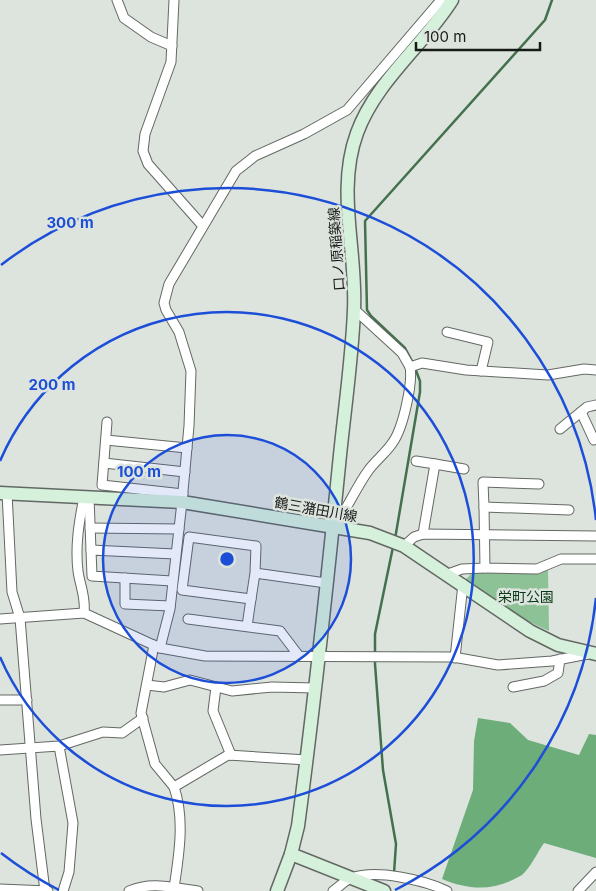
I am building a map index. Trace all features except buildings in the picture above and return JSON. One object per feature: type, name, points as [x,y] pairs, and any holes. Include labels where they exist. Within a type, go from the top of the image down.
[{"type":"main road","name":"口ノ原稲築線","points":[[277,891],[291,854],[298,826],[333,528],[354,309],[347,193],[356,135],[377,94],[441,17],[452,0]]},
{"type":"main road","name":"鶴三潴田川線","points":[[4,493],[87,497],[183,498],[333,528],[370,533],[404,546],[530,631],[558,646],[592,654]]},
{"type":"main road","points":[[291,854],[384,891]]},
{"type":"street","points":[[117,0],[124,18],[151,37],[172,46]]},
{"type":"street","points":[[174,0],[171,62],[145,134],[144,151],[153,170],[202,225]]},
{"type":"street","points":[[174,888],[180,840],[179,811],[174,787],[155,764],[143,718],[142,704],[157,646],[170,606],[187,448],[190,371],[184,344],[164,303],[169,284],[202,225],[236,171],[245,162],[304,134],[347,110],[441,0]]},
{"type":"street","points":[[333,528],[345,512],[368,471],[394,442],[403,416],[410,379],[410,367],[402,353],[354,309]]},
{"type":"street","points":[[447,332],[488,342],[481,371]]},
{"type":"street","points":[[410,367],[422,363],[481,371],[548,375],[584,369],[596,370]]},
{"type":"street","points":[[560,429],[587,407],[596,405]]},
{"type":"street","points":[[581,412],[594,440]]},
{"type":"street","points":[[107,422],[102,485],[183,498]]},
{"type":"street","points":[[106,440],[187,448]]},
{"type":"street","points":[[416,461],[464,469]]},
{"type":"street","points":[[104,463],[185,472]]},
{"type":"street","points":[[423,534],[435,464]]},
{"type":"street","points":[[485,568],[483,482],[539,484]]},
{"type":"street","points":[[0,889],[46,890],[36,819],[20,618],[12,592],[4,493]]},
{"type":"street","points":[[87,497],[92,576],[172,581]]},
{"type":"street","points":[[84,613],[85,602],[78,571],[77,554],[78,528],[87,497]]},
{"type":"street","points":[[484,507],[569,510]]},
{"type":"street","points":[[90,528],[179,529]]},
{"type":"street","points":[[404,546],[414,537],[423,534],[596,536]]},
{"type":"street","points":[[247,626],[255,573],[256,546],[189,537],[182,590],[251,599]]},
{"type":"street","points":[[91,550],[176,554]]},
{"type":"street","points":[[448,574],[462,568],[537,569],[561,559],[596,559]]},
{"type":"street","points":[[255,573],[326,583]]},
{"type":"street","points":[[125,578],[125,604],[170,606]]},
{"type":"street","points":[[456,658],[463,584]]},
{"type":"street","points":[[0,619],[84,613],[157,646],[205,656],[456,658],[498,665],[592,654]]},
{"type":"street","points":[[188,619],[280,631],[298,656]]},
{"type":"street","points":[[513,687],[552,677],[558,673],[560,659]]},
{"type":"street","points":[[148,685],[164,686],[190,680],[232,691],[272,687],[315,688]]},
{"type":"street","points":[[216,687],[213,711],[231,755]]},
{"type":"street","points":[[0,700],[27,700]]},
{"type":"street","points":[[0,750],[58,746],[103,732],[122,733],[143,718]]},
{"type":"street","points":[[58,746],[73,823],[69,872],[63,891]]},
{"type":"street","points":[[174,787],[231,755],[307,760]]},
{"type":"street","points":[[578,891],[596,872]]},
{"type":"street","points":[[333,891],[351,878],[370,873],[433,884],[447,891]]},
{"type":"street","points":[[129,891],[153,884],[198,891]]},
{"type":"green space","name":"栄町公園","points":[[548,570],[549,631],[521,618],[465,580],[471,574],[478,573],[539,574]]},
{"type":"green space","points":[[478,718],[510,723],[528,740],[579,755],[589,734],[596,735],[596,858],[544,843],[522,875],[502,884],[473,887],[463,886],[442,879],[473,790],[474,741]]},
{"type":"waterway","points":[[413,363],[405,348],[367,310],[365,221],[545,20],[552,0]]},
{"type":"waterway","points":[[395,539],[420,392],[420,381],[415,368]]},
{"type":"waterway","points":[[393,547],[375,634],[375,664],[383,770],[396,844],[394,873]]}]
